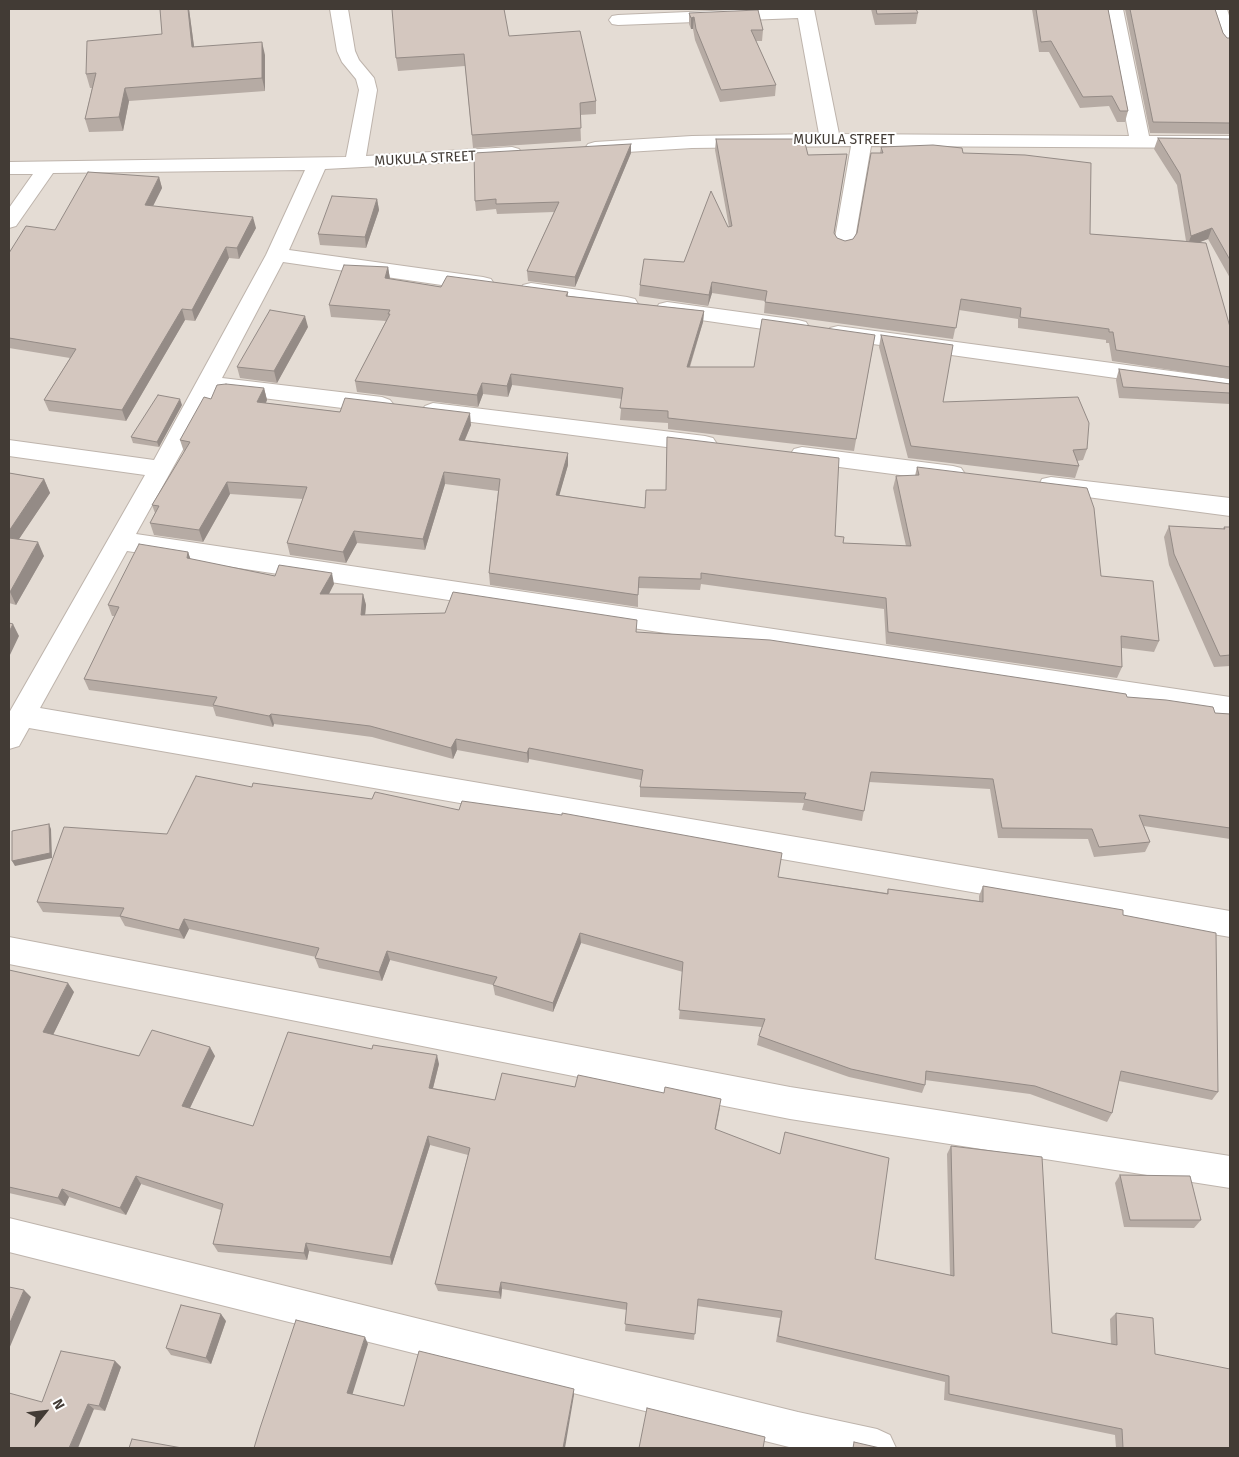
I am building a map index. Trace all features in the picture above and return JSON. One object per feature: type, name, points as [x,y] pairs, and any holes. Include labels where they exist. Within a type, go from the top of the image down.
[{"type":"street","points":[[339,9],[346,51],[351,62],[365,78],[368,90],[355,163]]},
{"type":"street","points":[[1114,9],[1140,140]]},
{"type":"street","points":[[1218,9],[1230,43]]},
{"type":"street","points":[[618,20],[806,10],[830,140]]},
{"type":"street","name":"MUKULA STREET","points":[[577,149],[692,142],[830,140],[1140,140],[1230,142]]},
{"type":"street","points":[[844,244],[862,141]]},
{"type":"street","name":"MUKULA STREET","points":[[9,168],[355,163],[529,152]]},
{"type":"street","points":[[318,163],[276,255],[208,384],[162,469],[15,727],[1230,924]]},
{"type":"street","points":[[9,222],[48,166]]},
{"type":"street","points":[[276,255],[1230,387]]},
{"type":"street","points":[[208,384],[724,446]]},
{"type":"street","points":[[9,448],[162,469]]},
{"type":"street","points":[[784,453],[972,476]]},
{"type":"street","points":[[1032,483],[1230,507]]},
{"type":"street","points":[[121,541],[1230,708]]},
{"type":"street","points":[[9,950],[790,1103],[1230,1172]]},
{"type":"street","points":[[9,1235],[797,1440],[877,1448]]},
{"type":"shaded area","points":[[9,9],[1230,9],[1230,1448],[9,1448]]},
{"type":"building","points":[[160,9],[188,9],[192,47],[262,42],[262,78],[125,88],[119,117],[85,119],[96,73],[86,74],[87,41],[162,34]]},
{"type":"building","points":[[392,9],[504,9],[509,36],[580,31],[596,101],[580,103],[581,128],[472,135],[464,54],[396,58]]},
{"type":"building","points":[[876,9],[916,9],[918,13],[877,14]]},
{"type":"building","points":[[1036,9],[1108,9],[1128,111],[1120,111],[1112,96],[1083,97],[1051,41],[1041,42]]},
{"type":"building","points":[[1130,9],[1215,9],[1223,33],[1227,38],[1230,38],[1230,123],[1153,122]]},
{"type":"building","points":[[758,10],[763,30],[751,30],[776,85],[721,90],[696,29],[694,17],[691,18],[689,13]]},
{"type":"building","points":[[1158,138],[1230,139],[1230,260],[1212,228],[1191,236],[1180,174]]},
{"type":"building","points":[[716,139],[804,139],[808,155],[847,154],[834,233],[837,238],[845,241],[853,239],[857,233],[871,153],[883,153],[881,147],[933,145],[962,148],[963,153],[1025,155],[1091,163],[1090,234],[1206,243],[1230,327],[1230,367],[1116,350],[1113,332],[1109,332],[1109,329],[1020,317],[1021,308],[961,299],[956,328],[765,302],[767,291],[712,282],[709,295],[640,285],[644,259],[684,262],[711,191],[728,227],[732,226]]},
{"type":"building","points":[[631,144],[575,277],[527,271],[559,202],[496,204],[496,199],[475,201],[474,153]]},
{"type":"building","points":[[88,172],[159,177],[145,205],[253,217],[237,248],[226,247],[192,310],[182,309],[122,410],[44,400],[76,349],[9,338],[9,253],[26,226],[55,230]]},
{"type":"building","points":[[332,196],[377,199],[365,237],[318,234]]},
{"type":"building","points":[[344,265],[388,267],[385,278],[441,287],[447,276],[568,292],[566,296],[704,311],[687,367],[754,367],[762,319],[875,335],[856,439],[668,418],[668,411],[620,408],[623,388],[511,374],[507,386],[482,383],[477,395],[355,381],[390,314],[388,314],[390,310],[329,305]]},
{"type":"building","points":[[270,310],[305,316],[274,371],[237,367]]},
{"type":"building","points":[[881,335],[953,345],[943,402],[1078,397],[1089,423],[1087,449],[1073,450],[1079,466],[911,446]]},
{"type":"building","points":[[1119,369],[1230,384],[1230,393],[1123,387]]},
{"type":"building","points":[[226,384],[264,388],[257,402],[340,412],[345,398],[470,413],[459,440],[568,453],[556,495],[645,508],[646,490],[666,490],[667,437],[839,458],[835,536],[844,537],[843,543],[911,546],[896,476],[919,475],[917,467],[1087,488],[1094,508],[1101,576],[1153,581],[1159,641],[1121,636],[1122,667],[888,632],[886,598],[701,573],[701,579],[639,577],[638,595],[489,573],[500,479],[444,472],[423,539],[354,531],[343,552],[287,543],[307,487],[227,482],[199,530],[150,523],[159,506],[152,505],[190,442],[180,440],[204,397],[211,399],[217,385]]},
{"type":"building","points":[[158,395],[180,399],[157,442],[131,437]]},
{"type":"building","points":[[9,473],[44,479],[9,531]]},
{"type":"building","points":[[1169,526],[1225,529],[1224,527],[1230,527],[1230,655],[1220,656],[1174,554]]},
{"type":"building","points":[[9,538],[38,542],[10,592],[9,592]]},
{"type":"building","points":[[139,544],[188,552],[187,558],[275,576],[279,565],[332,573],[320,594],[363,594],[361,615],[445,613],[453,592],[637,620],[636,632],[770,640],[1126,694],[1127,697],[1166,700],[1213,707],[1215,713],[1230,714],[1230,828],[1139,815],[1150,842],[1099,847],[1092,829],[1002,828],[993,779],[871,772],[864,811],[804,799],[806,793],[640,787],[643,770],[529,748],[527,753],[456,739],[451,748],[370,726],[271,714],[269,716],[213,705],[217,697],[84,679],[119,607],[108,605]]},
{"type":"building","points":[[9,623],[13,624],[9,632]]},
{"type":"building","points":[[196,776],[252,787],[253,783],[372,799],[375,792],[459,810],[462,801],[562,815],[562,813],[782,853],[778,877],[888,894],[888,889],[983,902],[983,886],[1123,910],[1123,915],[1216,933],[1218,1092],[1121,1071],[1112,1113],[1035,1086],[926,1071],[925,1085],[851,1069],[759,1036],[765,1019],[679,1010],[683,962],[580,933],[553,1003],[493,985],[497,977],[387,951],[379,972],[315,958],[319,948],[184,919],[179,930],[120,916],[124,908],[37,902],[64,827],[167,834]]},
{"type":"building","points":[[49,824],[50,853],[12,861],[12,831]]},
{"type":"building","points":[[9,970],[68,983],[43,1032],[139,1056],[152,1030],[210,1047],[182,1106],[253,1126],[288,1032],[372,1049],[373,1045],[437,1055],[429,1088],[495,1100],[502,1073],[575,1087],[578,1075],[664,1093],[665,1087],[721,1099],[715,1129],[780,1154],[785,1132],[889,1158],[875,1259],[954,1276],[951,1146],[1042,1157],[1052,1333],[1117,1345],[1116,1313],[1153,1318],[1155,1354],[1230,1369],[1230,1448],[1123,1448],[1122,1429],[949,1394],[949,1376],[778,1336],[782,1311],[698,1299],[695,1334],[625,1324],[627,1303],[501,1282],[499,1292],[435,1284],[470,1148],[428,1136],[390,1257],[306,1243],[304,1253],[213,1244],[223,1204],[136,1176],[120,1208],[62,1189],[58,1198],[9,1187]]},
{"type":"building","points":[[1120,1175],[1190,1176],[1201,1220],[1130,1220]]},
{"type":"building","points":[[9,1287],[24,1290],[9,1325]]},
{"type":"building","points":[[181,1305],[221,1314],[206,1358],[166,1348]]},
{"type":"building","points":[[296,1320],[365,1337],[347,1393],[404,1406],[419,1351],[574,1389],[563,1448],[254,1448]]},
{"type":"building","points":[[61,1351],[115,1361],[99,1406],[88,1404],[69,1448],[9,1448],[9,1393],[42,1402]]},
{"type":"building","points":[[647,1408],[765,1437],[763,1448],[639,1448]]},
{"type":"building","points":[[132,1439],[182,1448],[129,1448]]},
{"type":"building","points":[[854,1442],[880,1448],[853,1448]]}]
